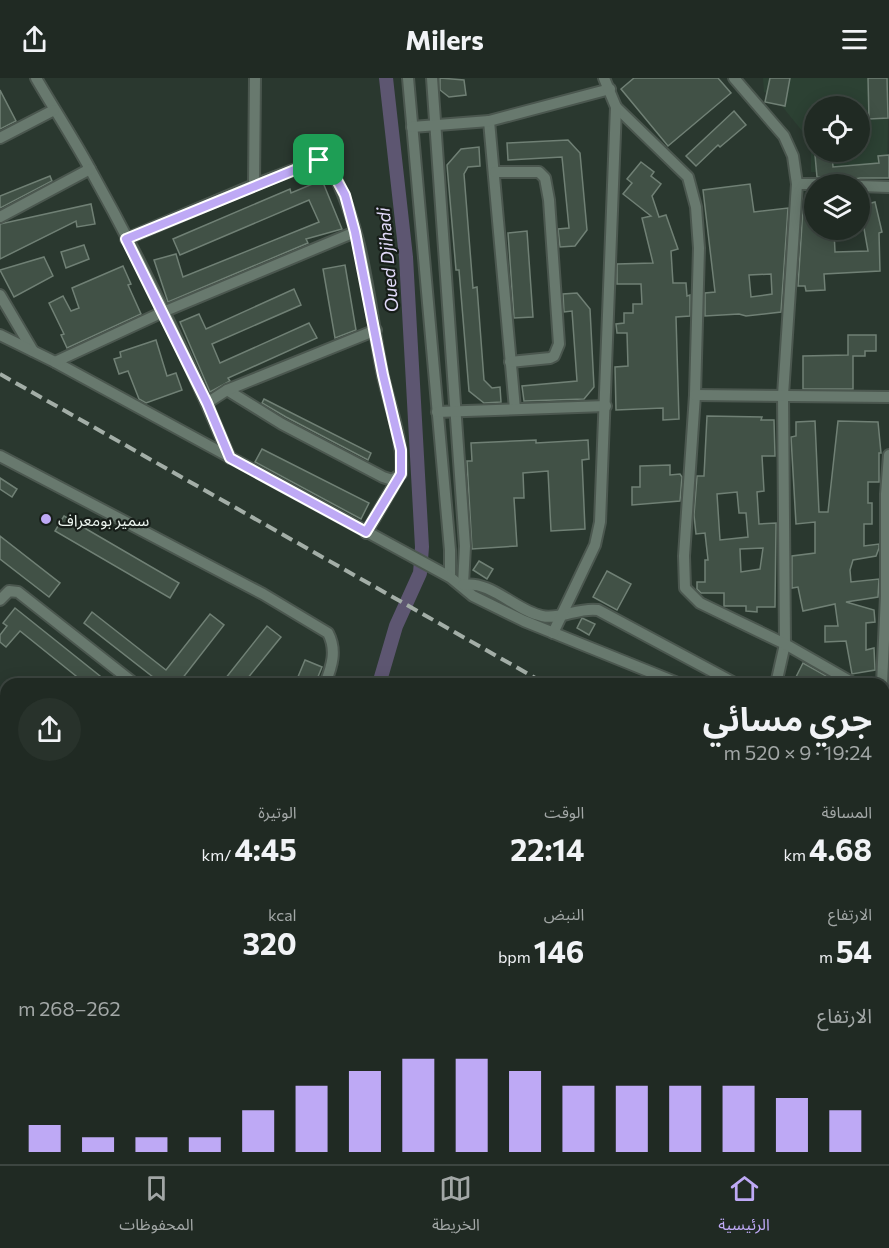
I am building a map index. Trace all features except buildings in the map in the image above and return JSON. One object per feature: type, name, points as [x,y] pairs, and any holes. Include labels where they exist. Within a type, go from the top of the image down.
[{"type":"street","points":[[36,78],[90,169],[164,312],[230,458]]},
{"type":"street","points":[[254,185],[255,78]]},
{"type":"street","points":[[408,78],[450,550],[450,577]]},
{"type":"street","points":[[432,78],[465,546],[463,585]]},
{"type":"street","points":[[553,633],[595,544],[600,522],[616,107],[604,78]]},
{"type":"street","points":[[740,80],[784,136],[793,156],[797,184],[783,395],[785,644],[777,678]]},
{"type":"street","points":[[412,127],[489,121],[610,89]]},
{"type":"street","points":[[616,107],[676,164],[688,177],[693,188],[699,248],[695,395],[684,556],[685,588],[700,603],[785,644],[844,678]]},
{"type":"street","points":[[0,138],[54,110]]},
{"type":"street","points":[[489,121],[515,409]]},
{"type":"street","points":[[126,239],[314,161],[326,160],[345,195],[355,232],[383,375],[401,450],[401,474],[366,532]]},
{"type":"street","points":[[0,217],[90,169]]},
{"type":"street","points":[[495,172],[539,172],[544,178],[549,200],[559,344],[554,356],[550,358],[510,362]]},
{"type":"street","points":[[797,184],[804,184]]},
{"type":"street","points":[[870,186],[889,187]]},
{"type":"street","points":[[55,362],[164,312],[355,232]]},
{"type":"street","points":[[0,295],[33,351]]},
{"type":"street","points":[[207,403],[227,390],[376,330]]},
{"type":"street","points":[[0,335],[55,362],[450,577],[477,598],[553,633],[665,678]]},
{"type":"street","points":[[227,390],[331,451],[383,477],[392,480],[398,478]]},
{"type":"street","points":[[695,395],[889,397]]},
{"type":"street","points":[[437,412],[606,406]]},
{"type":"street","points":[[882,678],[886,596],[886,494],[889,455]]},
{"type":"street","points":[[0,456],[263,594],[328,633],[333,642],[334,655],[327,678]]},
{"type":"street","points":[[463,585],[478,586],[540,616],[589,609],[606,613],[725,678]]},
{"type":"street","points":[[0,600],[9,591],[18,592],[127,678]]},
{"type":"shaded area","points":[[763,78],[889,78],[887,175],[811,172],[811,162],[870,162],[870,96],[804,96],[804,133],[773,95],[764,92]]},
{"type":"waterway","name":"Oued Djihadi","points":[[381,678],[396,626],[420,573],[422,547],[406,257],[386,78]]},
{"type":"railway","points":[[0,374],[535,678]]},
{"type":"place","name":"سمير بومعراف","points":[[46,519]]},
{"type":"route","points":[[319,160],[326,160],[345,195],[355,232],[383,375],[401,450],[401,474],[366,532],[230,458],[164,312],[126,239],[319,160]]}]
